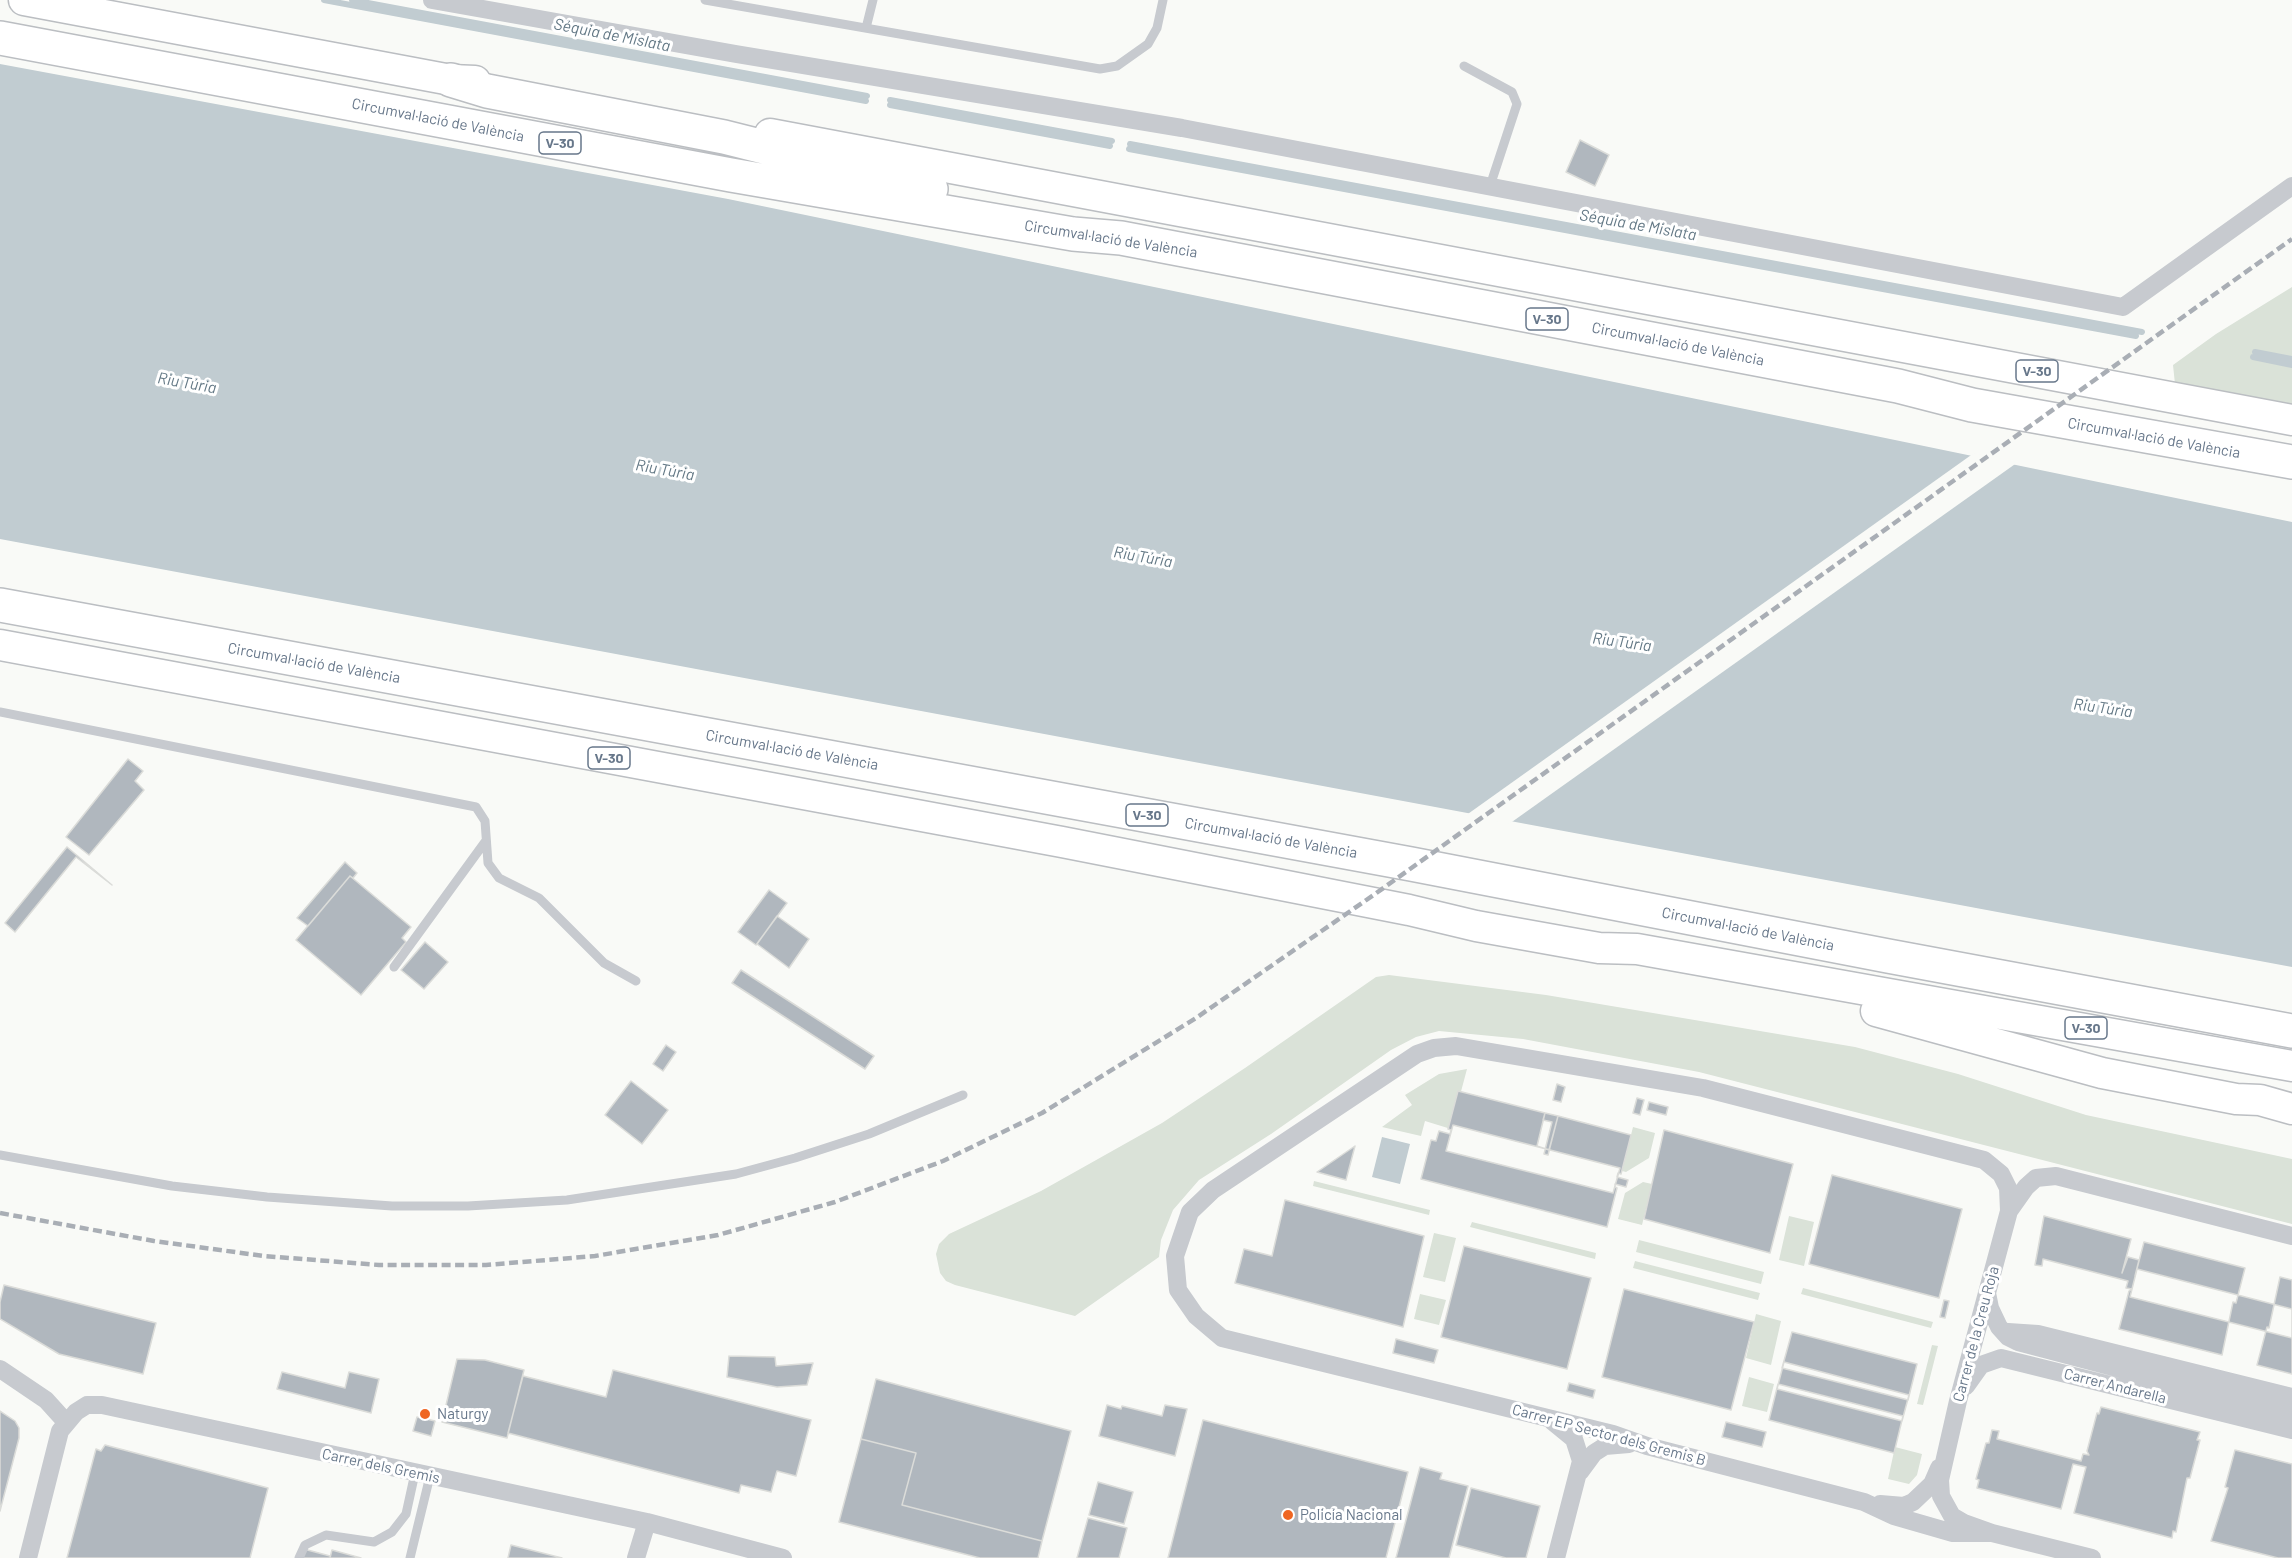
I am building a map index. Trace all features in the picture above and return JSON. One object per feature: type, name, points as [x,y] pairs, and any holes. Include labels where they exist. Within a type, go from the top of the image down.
[{"type":"highway","name":"V-30","points":[[24,0],[451,80],[501,84],[2292,420]]},
{"type":"highway","name":"Circumval·lació de València","points":[[0,38],[743,177],[1073,234],[1121,238],[1898,386],[1972,405],[2292,462]]},
{"type":"highway","points":[[451,80],[487,91],[724,137],[915,185],[1074,219],[1121,238]]},
{"type":"highway","name":"Circumval·lació de València","points":[[0,605],[1412,864],[2292,1031]]},
{"type":"highway","name":"V-30","points":[[0,645],[1050,840],[1408,910],[1476,926],[1599,948],[1637,949],[2292,1066]]},
{"type":"highway","points":[[1599,948],[1634,965],[1886,1012],[2102,1073],[2236,1099],[2260,1100],[2292,1109]]},
{"type":"highway","points":[[2236,1099],[2292,1120]]},
{"type":"street","points":[[432,0],[736,54],[1182,128],[2123,308],[2292,186]]},
{"type":"street","name":"Carrer EP Sector dels Gremis B","points":[[2009,1211],[2008,1188],[2001,1174],[1984,1160],[1702,1088],[1456,1046],[1434,1048],[1417,1054],[1213,1190],[1190,1212],[1175,1256],[1178,1290],[1196,1316],[1222,1338],[1549,1419],[1864,1502],[1894,1516],[1953,1533],[1992,1533],[2092,1558]]},
{"type":"street","points":[[2009,1211],[2026,1187],[2037,1178],[2056,1176],[2292,1236]]},
{"type":"street","name":"Carrer de la Creu Roja","points":[[1992,1533],[1952,1516],[1944,1506],[1940,1480],[1958,1401],[2009,1211]]},
{"type":"street","points":[[1987,1293],[1990,1308],[2000,1327],[2012,1334],[2038,1334],[2292,1397]]},
{"type":"street","name":"Carrer Andarella","points":[[2000,1327],[2008,1337],[2018,1342],[2292,1414]]},
{"type":"street","name":"Carrer Andarella","points":[[1958,1401],[1970,1378],[1981,1365],[1990,1359],[2001,1358],[2292,1430]]},
{"type":"street","points":[[0,1369],[46,1400],[65,1421],[60,1431],[28,1558]]},
{"type":"street","name":"Carrer dels Gremis","points":[[65,1421],[87,1406],[102,1405],[647,1522],[739,1552],[783,1558]]},
{"type":"street","points":[[1549,1419],[1574,1439],[1581,1461],[1556,1558]]},
{"type":"street","points":[[1580,1472],[1594,1453],[1605,1446],[1617,1443],[1647,1446]]},
{"type":"street","name":"Carrer de la Creu Roja","points":[[1864,1502],[1904,1506],[1913,1502],[1932,1484],[1945,1457]]},
{"type":"street","points":[[636,1558],[647,1522]]},
{"type":"lane","points":[[705,0],[1100,69],[1116,66],[1148,44],[1157,28],[1163,0]]},
{"type":"lane","points":[[866,28],[873,0]]},
{"type":"lane","points":[[1464,66],[1512,92],[1517,104],[1490,186]]},
{"type":"lane","points":[[0,712],[477,807],[485,821],[488,863],[499,878],[539,898],[604,963],[636,981]]},
{"type":"lane","points":[[394,967],[485,842]]},
{"type":"lane","points":[[0,1155],[172,1186],[267,1197],[392,1206],[479,1206],[567,1200],[736,1174],[869,1134],[963,1095]]},
{"type":"lane","points":[[299,1558],[304,1545],[326,1535],[374,1542],[393,1532],[406,1514],[423,1475]]},
{"type":"lane","points":[[410,1558],[423,1475]]},
{"type":"shaded area","points":[[2292,287],[2292,404],[2175,384],[2173,365],[2216,334]]},
{"type":"shaded area","points":[[1389,975],[1546,995],[1855,1047],[1958,1074],[2086,1115],[2292,1159],[2292,1224],[1699,1072],[1523,1039],[1439,1031],[1416,1037],[1391,1050],[1271,1134],[1199,1180],[1173,1210],[1161,1240],[1159,1257],[1075,1316],[955,1285],[946,1281],[940,1273],[936,1254],[939,1244],[949,1234],[1041,1191],[1162,1123],[1376,977]]},
{"type":"shaded area","points":[[1467,1069],[1451,1129],[1425,1121],[1421,1136],[1382,1127],[1412,1105],[1405,1095],[1439,1074]]},
{"type":"shaded area","points":[[1633,1127],[1655,1133],[1649,1158],[1626,1172],[1622,1171]]},
{"type":"shaded area","points":[[1314,1181],[1430,1210],[1429,1215],[1313,1186]]},
{"type":"shaded area","points":[[1643,1182],[1652,1184],[1642,1225],[1618,1219],[1625,1193]]},
{"type":"shaded area","points":[[1789,1216],[1814,1222],[1804,1266],[1779,1260]]},
{"type":"shaded area","points":[[1472,1222],[1596,1253],[1595,1259],[1470,1227]]},
{"type":"shaded area","points":[[1434,1233],[1456,1238],[1445,1282],[1423,1277]]},
{"type":"shaded area","points":[[1639,1240],[1764,1272],[1761,1284],[1636,1252]]},
{"type":"shaded area","points":[[1635,1261],[1760,1293],[1758,1300],[1633,1268]]},
{"type":"shaded area","points":[[1803,1288],[1933,1322],[1931,1328],[1801,1294]]},
{"type":"shaded area","points":[[1420,1294],[1446,1300],[1439,1325],[1414,1319]]},
{"type":"shaded area","points":[[1756,1314],[1781,1321],[1771,1365],[1746,1358]]},
{"type":"shaded area","points":[[1932,1345],[1938,1346],[1923,1405],[1917,1404]]},
{"type":"shaded area","points":[[1749,1377],[1774,1384],[1767,1412],[1742,1406]]},
{"type":"shaded area","points":[[1895,1447],[1922,1454],[1917,1475],[1909,1484],[1888,1479]]},
{"type":"water","name":"Riu Túria","points":[[0,64],[728,199],[2292,522],[2292,967],[0,539]]},
{"type":"water","points":[[1382,1137],[1410,1144],[1400,1184],[1372,1177]]},
{"type":"pier","points":[[1974,453],[2018,462],[1509,824],[1465,816]]},
{"type":"building","points":[[1580,140],[1609,155],[1595,186],[1566,172]]},
{"type":"building","points":[[128,759],[143,771],[135,781],[144,790],[89,855],[66,837]]},
{"type":"building","points":[[67,847],[112,885],[76,857],[15,932],[5,923]]},
{"type":"building","points":[[345,862],[357,873],[353,878],[350,876],[308,926],[297,918]]},
{"type":"building","points":[[350,876],[411,927],[402,938],[406,942],[361,995],[296,940]]},
{"type":"building","points":[[769,890],[787,903],[756,945],[738,932]]},
{"type":"building","points":[[777,916],[809,939],[789,968],[757,944]]},
{"type":"building","points":[[425,942],[448,962],[424,989],[401,970]]},
{"type":"building","points":[[741,970],[874,1056],[865,1069],[732,983]]},
{"type":"building","points":[[666,1045],[676,1052],[663,1071],[653,1064]]},
{"type":"building","points":[[631,1081],[668,1110],[642,1144],[605,1115]]},
{"type":"building","points":[[1557,1084],[1565,1087],[1561,1102],[1553,1100]]},
{"type":"building","points":[[1458,1091],[1545,1113],[1543,1120],[1552,1122],[1544,1154],[1548,1155],[1558,1116],[1631,1135],[1621,1174],[1618,1173],[1617,1177],[1628,1180],[1626,1187],[1615,1184],[1617,1188],[1607,1227],[1421,1179],[1431,1140],[1436,1141],[1439,1131],[1450,1134],[1451,1130],[1448,1129]]},
{"type":"building","points":[[1637,1098],[1644,1100],[1640,1115],[1633,1113]]},
{"type":"building","points":[[1649,1102],[1668,1107],[1666,1115],[1647,1110]]},
{"type":"building","points":[[1545,1113],[1558,1116],[1549,1150],[1537,1146]]},
{"type":"building","points":[[1453,1125],[1620,1168],[1613,1193],[1446,1151]]},
{"type":"building","points":[[1664,1130],[1793,1164],[1770,1253],[1644,1219]]},
{"type":"building","points":[[1355,1146],[1346,1180],[1317,1172]]},
{"type":"building","points":[[1832,1175],[1962,1209],[1939,1298],[1809,1264]]},
{"type":"building","points":[[1285,1200],[1424,1236],[1403,1327],[1235,1283],[1244,1249],[1272,1256]]},
{"type":"building","points":[[2044,1216],[2131,1239],[2122,1273],[2128,1257],[2139,1260],[2135,1276],[2144,1242],[2245,1268],[2236,1303],[2233,1302],[2222,1355],[2119,1329],[2129,1291],[2132,1289],[2126,1288],[2128,1281],[2043,1259],[2042,1266],[2035,1265]]},
{"type":"building","points":[[1464,1246],[1591,1278],[1567,1369],[1441,1337]]},
{"type":"building","points":[[2137,1269],[2292,1309],[2292,1338],[2130,1297]]},
{"type":"building","points":[[2280,1277],[2292,1280],[2292,1374],[2257,1365],[2267,1327],[2269,1328]]},
{"type":"building","points":[[4,1285],[156,1323],[143,1374],[59,1354],[0,1319],[0,1302]]},
{"type":"building","points":[[1624,1289],[1754,1322],[1731,1410],[1602,1377]]},
{"type":"building","points":[[1944,1300],[1949,1301],[1945,1318],[1940,1317]]},
{"type":"building","points":[[1792,1332],[1917,1364],[1908,1400],[1782,1368]]},
{"type":"building","points":[[1396,1339],[1438,1350],[1434,1363],[1393,1353]]},
{"type":"building","points":[[729,1356],[775,1357],[776,1366],[813,1363],[807,1385],[777,1387],[727,1377]]},
{"type":"building","points":[[457,1359],[485,1360],[524,1370],[507,1438],[442,1422]]},
{"type":"building","points":[[1784,1362],[1909,1395],[1902,1421],[1777,1389]]},
{"type":"building","points":[[613,1370],[811,1420],[796,1476],[777,1471],[771,1492],[741,1485],[739,1493],[508,1433],[523,1376],[606,1397]]},
{"type":"building","points":[[282,1372],[345,1388],[349,1372],[379,1379],[371,1413],[277,1389]]},
{"type":"building","points":[[876,1379],[1071,1431],[1042,1541],[902,1505],[916,1453],[861,1439]]},
{"type":"building","points":[[1569,1383],[1595,1390],[1593,1398],[1567,1391]]},
{"type":"building","points":[[1778,1384],[1903,1416],[1894,1453],[1769,1420]]},
{"type":"building","points":[[1107,1405],[1121,1409],[1122,1406],[1162,1416],[1165,1405],[1187,1409],[1175,1456],[1099,1436]]},
{"type":"building","points":[[2101,1407],[2200,1432],[2190,1478],[2187,1478],[2176,1532],[2173,1531],[2172,1538],[2074,1513],[2086,1467],[2073,1464],[2061,1509],[1977,1488],[1979,1480],[1976,1479],[1992,1430],[1999,1431],[1997,1439],[2081,1461],[2083,1454],[2089,1455],[2087,1451],[2097,1413],[2099,1414]]},
{"type":"building","points":[[0,1411],[15,1421],[19,1428],[19,1438],[0,1511]]},
{"type":"building","points":[[417,1417],[435,1421],[431,1436],[413,1431]]},
{"type":"building","name":"Policía Nacional","points":[[1203,1420],[1408,1472],[1386,1558],[1168,1558]]},
{"type":"building","points":[[1726,1422],[1766,1432],[1762,1447],[1722,1437]]},
{"type":"building","points":[[861,1439],[916,1453],[902,1505],[1042,1541],[1038,1558],[980,1558],[839,1522]]},
{"type":"building","points":[[105,1445],[268,1488],[250,1558],[67,1558],[96,1449],[101,1451]]},
{"type":"building","points":[[2235,1450],[2292,1464],[2292,1558],[2278,1558],[2211,1541],[2228,1488],[2225,1487]]},
{"type":"building","points":[[1420,1467],[1442,1473],[1440,1479],[1468,1486],[1449,1558],[1396,1558]]},
{"type":"building","points":[[1098,1482],[1133,1492],[1124,1524],[1089,1515]]},
{"type":"building","points":[[1471,1488],[1540,1506],[1526,1558],[1506,1558],[1456,1545]]},
{"type":"building","points":[[1088,1518],[1127,1528],[1119,1558],[1077,1558]]},
{"type":"building","points":[[511,1545],[562,1558],[508,1558]]},
{"type":"building","points":[[300,1548],[330,1556],[330,1558],[297,1558]]},
{"type":"building","points":[[332,1550],[361,1558],[330,1558]]},
{"type":"waterway","points":[[324,0],[866,101]]},
{"type":"waterway","name":"Séquia de Mislata","points":[[352,0],[867,96]]},
{"type":"waterway","name":"Séquia de Mislata","points":[[890,100],[1112,141]]},
{"type":"waterway","points":[[890,105],[1110,146]]},
{"type":"waterway","name":"Séquia de Mislata","points":[[1130,144],[2142,332]]},
{"type":"waterway","points":[[1129,149],[2136,336]]},
{"type":"waterway","name":"Séquia de Mislata","points":[[2255,352],[2292,359]]},
{"type":"waterway","points":[[2253,357],[2292,365]]},
{"type":"railway","points":[[0,1213],[154,1241],[264,1256],[379,1265],[486,1265],[595,1256],[718,1235],[835,1202],[943,1161],[1042,1113],[1196,1018],[1375,894],[2292,239]]},
{"type":"place","name":"Naturgy","points":[[425,1414]]},
{"type":"place","name":"Policía Nacional","points":[[1288,1515]]}]
